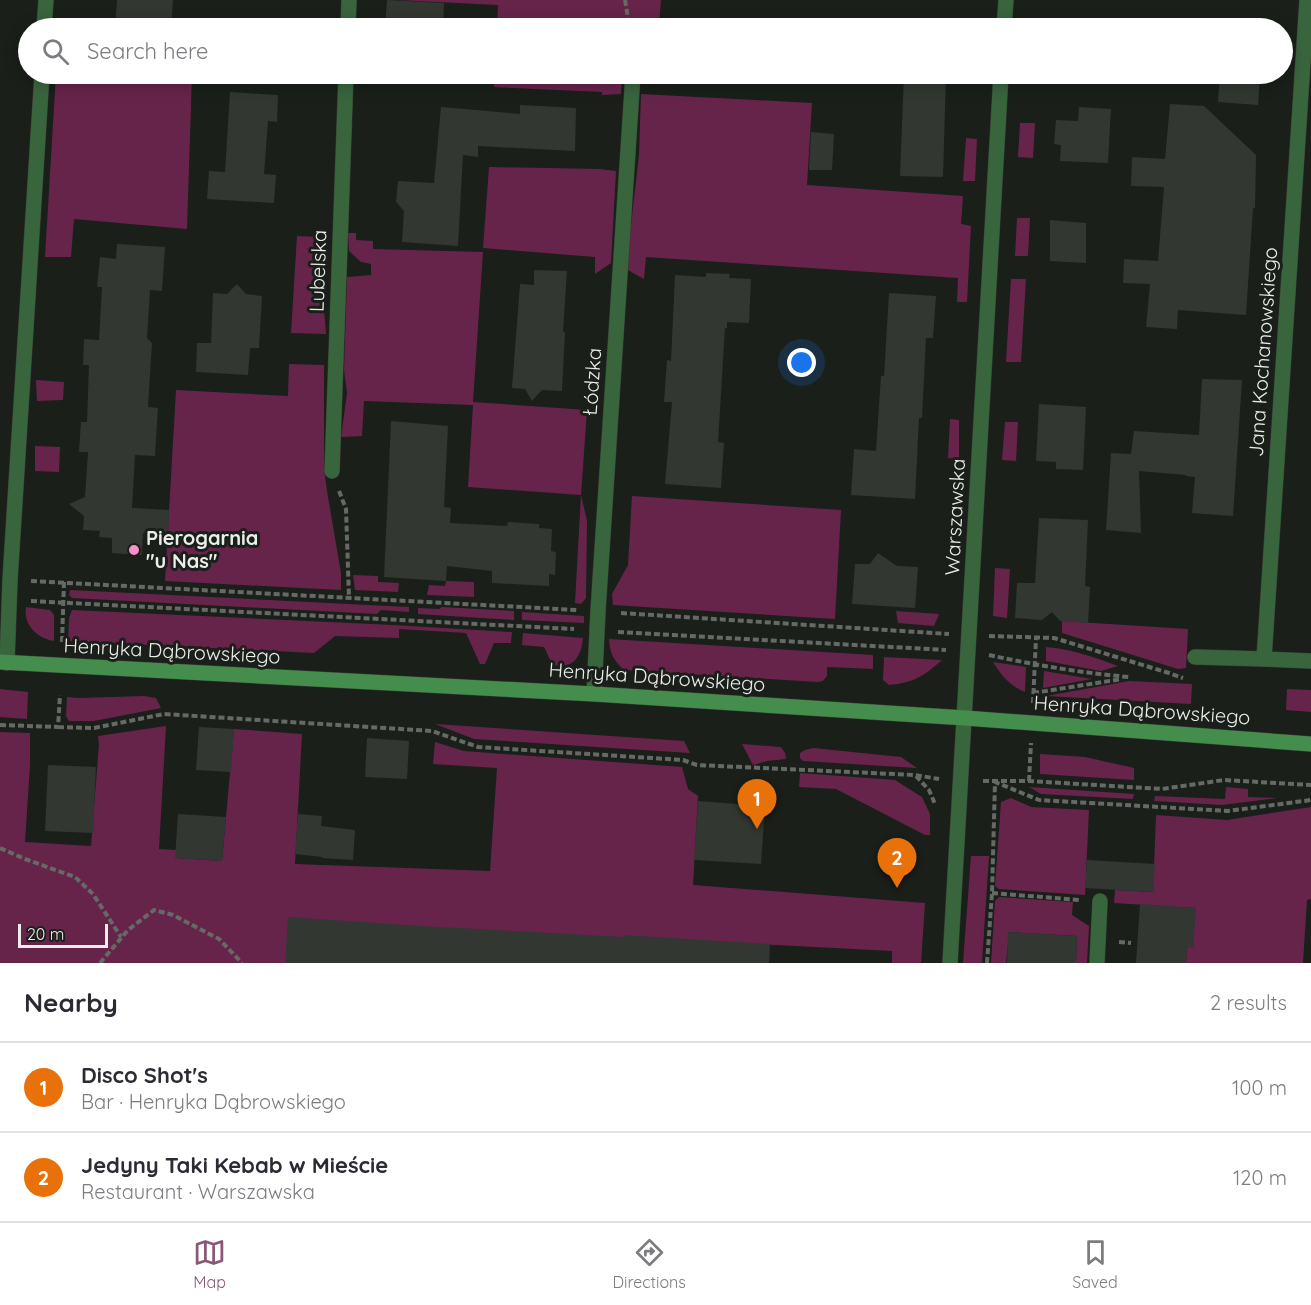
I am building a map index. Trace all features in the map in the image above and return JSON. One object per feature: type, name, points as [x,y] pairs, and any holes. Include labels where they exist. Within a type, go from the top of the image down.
[{"type":"street","points":[[45,18],[46,0]]},
{"type":"street","points":[[348,18],[349,0]]},
{"type":"street","points":[[1005,18],[1006,0]]},
{"type":"street","name":"Jana Kochanowskiego","points":[[1263,659],[1307,0]]},
{"type":"street","points":[[4,663],[41,84]]},
{"type":"street","name":"Lubelska","points":[[332,471],[346,84]]},
{"type":"street","name":"Łódzka","points":[[594,694],[632,84]]},
{"type":"street","name":"Warszawska","points":[[950,963],[1000,84]]},
{"type":"street","points":[[1195,657],[1311,661]]},
{"type":"street","name":"Henryka Dąbrowskiego","points":[[4,663],[594,694],[965,718],[1311,744]]},
{"type":"street","points":[[1097,963],[1100,901]]},
{"type":"path","points":[[625,0],[628,18]]},
{"type":"path","points":[[332,471],[346,509],[349,598]]},
{"type":"path","points":[[10,580],[1054,638],[1188,680]]},
{"type":"path","points":[[62,642],[64,582]]},
{"type":"path","points":[[9,600],[968,651],[1100,675],[1129,677],[1033,693]]},
{"type":"path","points":[[58,727],[60,695]]},
{"type":"path","points":[[0,724],[94,728],[164,714],[432,731],[478,747],[683,760],[697,765],[915,775],[961,781],[1029,781],[1162,789],[1224,780],[1311,785]]},
{"type":"path","points":[[995,782],[1039,800],[1051,801],[1228,811],[1311,800]]},
{"type":"path","points":[[987,963],[992,893],[995,782]]},
{"type":"path","points":[[0,848],[75,878],[93,894],[122,937]]},
{"type":"path","points":[[992,893],[1100,901]]},
{"type":"path","points":[[100,963],[128,930],[154,910],[173,915],[219,939],[242,963]]},
{"type":"shaded area","points":[[397,0],[661,0],[660,18],[497,18],[498,5]]},
{"type":"shaded area","points":[[55,84],[192,84],[187,229],[74,219],[71,257],[45,257]]},
{"type":"shaded area","points":[[494,84],[622,84],[621,94],[602,95],[602,92],[494,87]]},
{"type":"shaded area","points":[[641,94],[812,103],[807,185],[963,196],[961,224],[971,226],[967,302],[957,302],[958,278],[646,257],[644,279],[626,269],[639,155]]},
{"type":"shaded area","points":[[1020,123],[1035,123],[1033,158],[1018,157]]},
{"type":"shaded area","points":[[966,138],[977,139],[975,181],[963,181]]},
{"type":"shaded area","points":[[489,167],[616,171],[611,263],[595,274],[595,257],[483,248]]},
{"type":"shaded area","points":[[1017,218],[1030,218],[1028,256],[1015,256]]},
{"type":"shaded area","points":[[348,233],[356,233],[356,240],[373,241],[373,249],[483,252],[473,402],[587,410],[581,495],[468,487],[473,405],[364,401],[362,436],[341,437],[347,393],[344,370],[347,277],[371,275],[371,264],[361,262],[349,251]]},
{"type":"shaded area","points":[[297,236],[318,237],[326,334],[291,333]]},
{"type":"shaded area","points":[[1011,279],[1026,279],[1021,362],[1006,362]]},
{"type":"shaded area","points":[[289,364],[324,365],[324,469],[341,573],[341,590],[165,581],[176,390],[288,396]]},
{"type":"shaded area","points":[[36,380],[64,382],[63,400],[37,401]]},
{"type":"shaded area","points":[[950,419],[959,420],[959,459],[948,458]]},
{"type":"shaded area","points":[[1005,422],[1018,422],[1016,461],[1002,460]]},
{"type":"shaded area","points":[[35,446],[60,447],[59,472],[35,471]]},
{"type":"shaded area","points":[[581,495],[587,521],[586,598],[581,604],[575,603]]},
{"type":"shaded area","points":[[632,496],[841,510],[835,619],[613,605],[612,594],[628,565]]},
{"type":"shaded area","points":[[995,568],[1010,569],[1007,618],[993,616]]},
{"type":"shaded area","points":[[353,575],[378,576],[378,582],[399,583],[398,592],[355,590]]},
{"type":"shaded area","points":[[446,581],[474,582],[474,597],[427,595],[429,585],[445,586]]},
{"type":"shaded area","points":[[70,590],[409,607],[409,612],[381,610],[377,614],[72,598],[69,595]]},
{"type":"shaded area","points":[[26,607],[50,610],[54,615],[54,641],[42,637],[33,630],[27,620]]},
{"type":"shaded area","points":[[442,607],[514,611],[514,620],[418,614],[418,608],[439,609]]},
{"type":"shaded area","points":[[72,610],[512,632],[511,643],[494,643],[485,664],[480,664],[466,633],[399,629],[399,638],[335,636],[314,653],[68,641],[69,618]]},
{"type":"shaded area","points":[[896,611],[939,614],[934,626],[898,623]]},
{"type":"shaded area","points":[[522,612],[584,616],[584,623],[522,620]]},
{"type":"shaded area","points":[[1062,621],[1188,629],[1186,668],[1178,669],[1062,633]]},
{"type":"shaded area","points":[[523,633],[583,638],[580,652],[575,660],[567,665],[558,666],[554,665],[544,647],[522,645]]},
{"type":"shaded area","points":[[609,639],[873,655],[873,669],[827,667],[827,676],[823,681],[817,682],[624,670],[613,656]]},
{"type":"shaded area","points":[[1046,647],[1082,654],[1118,666],[1101,671],[1046,661]]},
{"type":"shaded area","points":[[884,657],[942,660],[918,678],[889,685],[883,680]]},
{"type":"shaded area","points":[[993,662],[1026,667],[1025,692],[1007,680]]},
{"type":"shaded area","points":[[1044,671],[1092,679],[1043,688]]},
{"type":"shaded area","points":[[1129,681],[1192,684],[1191,704],[1046,696]]},
{"type":"shaded area","points":[[0,689],[28,692],[27,719],[0,717]]},
{"type":"shaded area","points":[[1287,689],[1311,690],[1311,712],[1286,710]]},
{"type":"shaded area","points":[[144,696],[156,698],[161,708],[94,721],[69,721],[66,716],[67,697]]},
{"type":"shaded area","points":[[435,724],[684,741],[690,753],[474,739]]},
{"type":"shaded area","points":[[166,726],[159,849],[176,850],[176,858],[222,861],[234,729],[302,734],[295,864],[490,871],[497,768],[433,764],[435,742],[464,751],[682,767],[688,789],[698,796],[693,885],[925,903],[921,963],[892,963],[892,951],[623,937],[285,963],[0,963],[0,732],[30,733],[25,842],[91,846],[98,736]]},
{"type":"shaded area","points":[[742,744],[781,747],[786,759],[753,765]]},
{"type":"shaded area","points":[[813,748],[901,757],[917,768],[803,761],[800,758],[800,753]]},
{"type":"shaded area","points":[[1040,754],[1085,757],[1134,768],[1134,780],[1040,774]]},
{"type":"shaded area","points":[[800,773],[895,780],[922,797],[930,814],[930,835],[925,835],[836,789],[799,787]]},
{"type":"shaded area","points":[[1029,787],[1134,794],[1133,799],[1041,794]]},
{"type":"shaded area","points":[[1226,787],[1248,789],[1248,797],[1277,798],[1222,805],[1154,801],[1155,796],[1225,799]]},
{"type":"shaded area","points":[[1011,798],[1031,807],[1089,810],[1085,895],[999,889],[995,886],[1001,802]]},
{"type":"shaded area","points":[[1311,807],[1311,899],[1307,900],[1303,963],[1186,963],[1187,948],[1193,948],[1195,908],[1114,903],[1115,890],[1153,892],[1156,815],[1227,820]]},
{"type":"shaded area","points":[[971,856],[989,856],[982,963],[963,963]]},
{"type":"shaded area","points":[[999,897],[1073,902],[1072,915],[1089,926],[1087,963],[1076,963],[1077,936],[1009,932],[1006,963],[991,963],[995,901]]},
{"type":"building","points":[[117,0],[173,0],[172,18],[116,18]]},
{"type":"building","points":[[387,0],[444,3],[443,18],[386,18]]},
{"type":"building","points":[[904,84],[946,84],[943,177],[900,176]]},
{"type":"building","points":[[1219,84],[1259,84],[1258,105],[1218,102]]},
{"type":"building","points":[[230,92],[278,95],[277,122],[268,121],[264,174],[276,175],[274,203],[207,199],[209,171],[225,172]]},
{"type":"building","points":[[1170,104],[1204,106],[1256,155],[1255,208],[1253,208],[1246,315],[1178,310],[1177,329],[1146,327],[1150,284],[1123,283],[1124,259],[1158,261],[1164,187],[1131,186],[1132,157],[1165,159]]},
{"type":"building","points":[[520,105],[576,108],[575,151],[478,146],[478,157],[463,155],[458,246],[402,242],[404,211],[396,202],[398,181],[434,183],[441,107],[520,114]]},
{"type":"building","points":[[1079,107],[1111,109],[1108,163],[1060,161],[1061,145],[1054,144],[1056,120],[1078,121]]},
{"type":"building","points":[[811,132],[834,134],[832,170],[809,170]]},
{"type":"building","points":[[1050,220],[1086,223],[1086,263],[1050,261]]},
{"type":"building","points":[[117,244],[165,247],[162,291],[150,290],[147,338],[152,343],[148,407],[158,408],[155,456],[135,455],[132,508],[169,510],[168,535],[143,533],[142,555],[112,553],[112,538],[99,537],[100,531],[83,530],[84,516],[69,504],[85,497],[88,452],[79,452],[81,422],[87,422],[89,365],[83,365],[84,339],[99,340],[102,287],[97,287],[100,257],[116,259]]},
{"type":"building","points":[[534,270],[567,271],[562,391],[542,390],[532,401],[525,389],[512,388],[520,284],[534,285]]},
{"type":"building","points":[[706,273],[730,274],[729,278],[751,279],[749,323],[727,322],[727,328],[725,328],[718,442],[724,443],[721,488],[665,484],[672,402],[664,402],[667,360],[671,361],[675,275],[706,277]]},
{"type":"building","points":[[237,284],[246,294],[262,296],[259,348],[250,348],[248,375],[196,372],[197,343],[211,343],[213,293],[227,294]]},
{"type":"building","points":[[889,293],[936,296],[933,338],[926,338],[915,499],[851,495],[854,449],[876,451],[881,376],[884,376]]},
{"type":"building","points":[[1202,379],[1242,380],[1233,516],[1192,513],[1195,477],[1139,471],[1141,533],[1106,530],[1111,453],[1131,454],[1134,431],[1199,435]]},
{"type":"building","points":[[1039,404],[1086,407],[1083,470],[1056,469],[1056,462],[1036,461]]},
{"type":"building","points":[[391,421],[448,426],[444,507],[451,508],[450,523],[507,526],[508,522],[539,524],[539,528],[552,529],[551,551],[556,552],[555,575],[549,574],[549,586],[492,583],[492,571],[447,566],[446,581],[384,577]]},
{"type":"building","points":[[1039,518],[1088,520],[1085,586],[1090,587],[1088,623],[1060,621],[1052,612],[1042,620],[1015,618],[1017,583],[1035,583]]},
{"type":"building","points":[[878,553],[897,566],[918,567],[915,608],[852,604],[855,564],[870,564]]},
{"type":"building","points":[[199,727],[234,729],[231,772],[196,770]]},
{"type":"building","points":[[367,738],[409,741],[407,779],[365,777]]},
{"type":"building","points":[[48,765],[96,767],[93,833],[45,831]]},
{"type":"building","points":[[698,801],[765,806],[761,864],[694,860]]},
{"type":"building","points":[[178,814],[226,817],[222,861],[175,858]]},
{"type":"building","points":[[298,814],[322,816],[321,826],[355,830],[353,860],[295,854]]},
{"type":"building","points":[[1087,860],[1155,864],[1153,892],[1085,888]]},
{"type":"building","points":[[1140,904],[1196,908],[1193,948],[1187,948],[1186,963],[1136,963]]},
{"type":"building","points":[[288,917],[770,944],[769,963],[285,963]]},
{"type":"building","points":[[1008,932],[1077,936],[1076,963],[1007,963]]},
{"type":"place","name":"Pierogarnia \"u Nas\"","points":[[134,550]]},
{"type":"place","name":"Disco Shot's","points":[[757,829]]},
{"type":"place","name":"Jedyny Taki Kebab w Mieście","points":[[897,888]]}]
